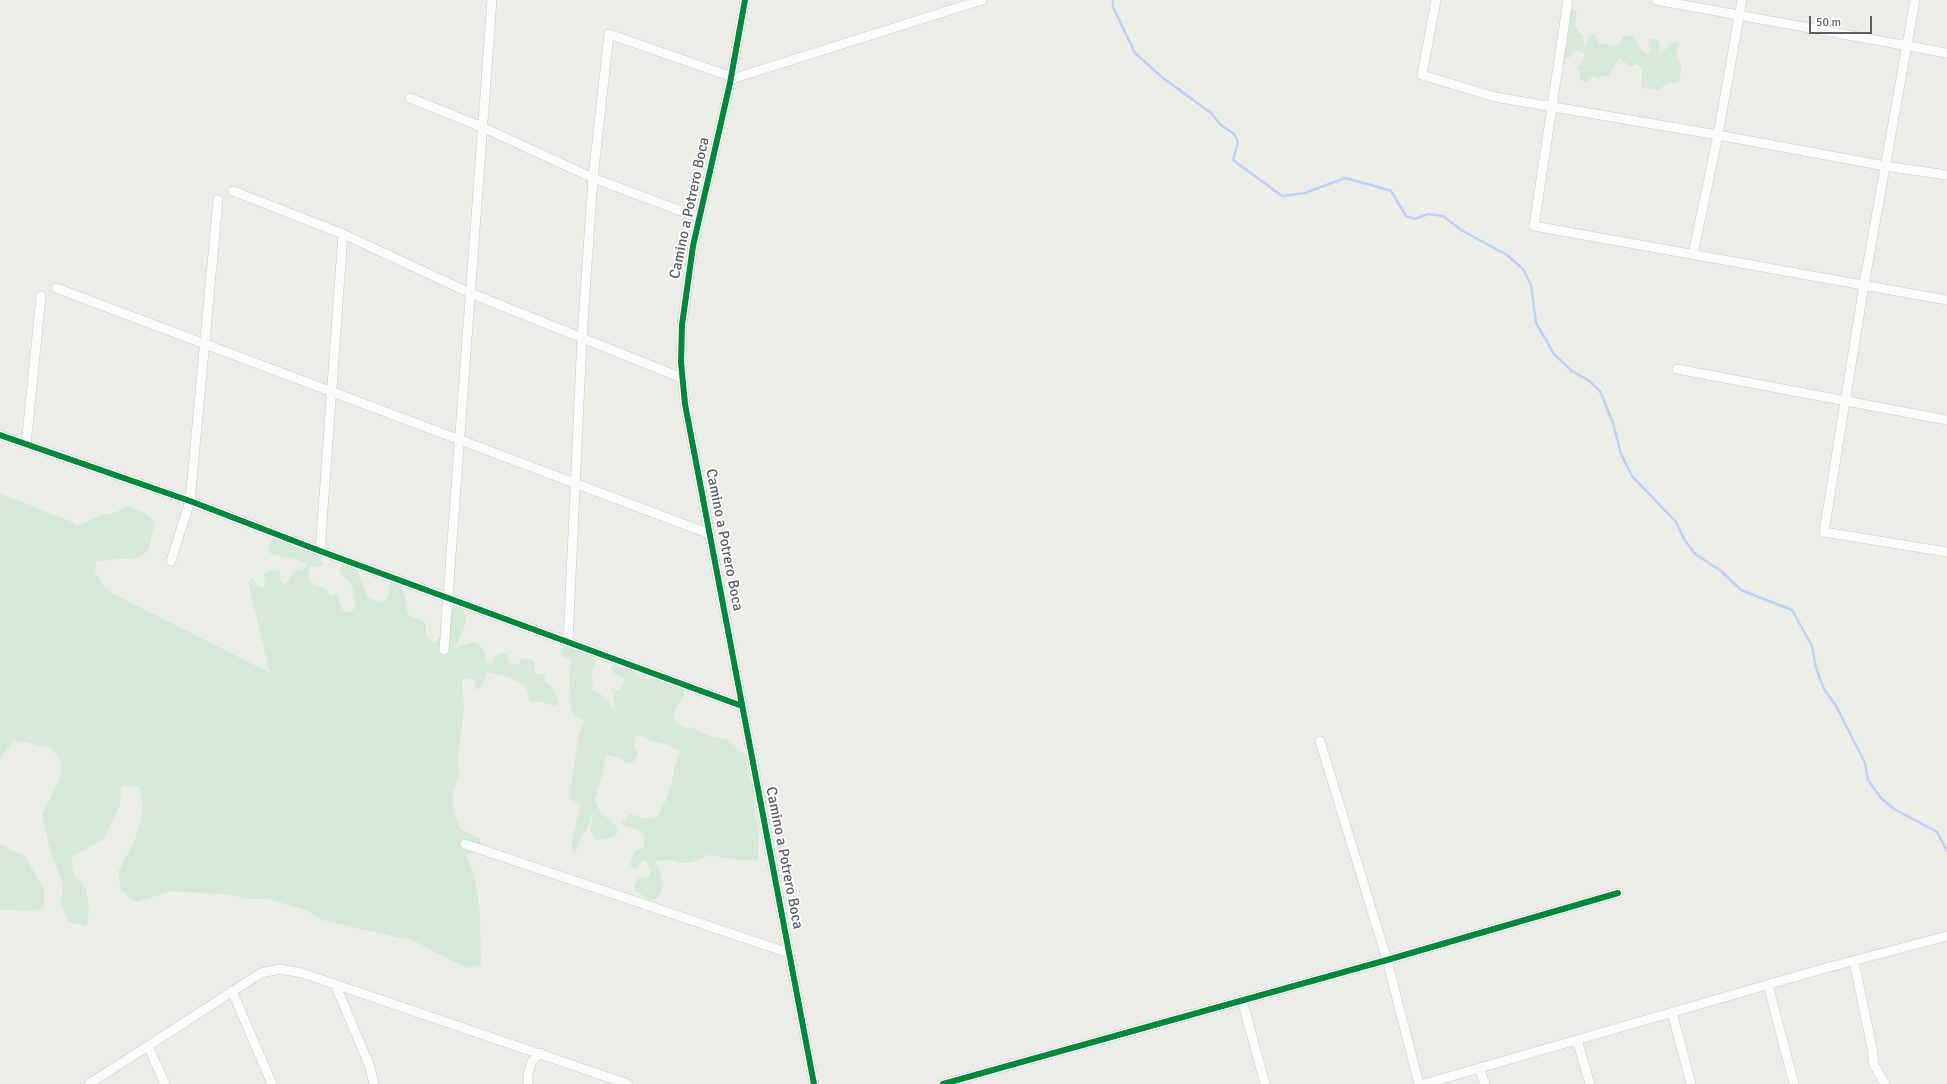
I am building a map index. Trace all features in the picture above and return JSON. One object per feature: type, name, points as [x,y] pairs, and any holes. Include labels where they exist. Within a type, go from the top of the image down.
[{"type":"street","points":[[444,650],[492,0]]},
{"type":"street","name":"Camino a Potrero Boca","points":[[745,0],[731,78],[693,246],[682,325],[682,378],[685,404],[814,1084]]},
{"type":"street","points":[[568,642],[582,337],[593,178],[609,34],[731,78],[745,77],[982,0]]},
{"type":"street","points":[[1436,0],[1422,75],[1495,97],[1718,135],[1885,166],[1947,175]]},
{"type":"street","points":[[1568,0],[1534,226],[1947,300]]},
{"type":"street","points":[[1656,0],[1947,53]]},
{"type":"street","points":[[1693,254],[1718,135],[1742,0]]},
{"type":"street","points":[[1915,0],[1864,285],[1824,532],[1947,552]]},
{"type":"street","points":[[410,98],[482,128],[593,178],[700,218]]},
{"type":"street","points":[[233,192],[343,234],[470,293],[682,378]]},
{"type":"street","points":[[171,560],[190,501],[218,200]]},
{"type":"street","points":[[320,551],[343,234]]},
{"type":"street","points":[[56,288],[710,534]]},
{"type":"street","points":[[26,444],[41,296]]},
{"type":"street","points":[[1677,369],[1845,402],[1947,420]]},
{"type":"street","points":[[0,435],[190,501],[320,551],[742,706]]},
{"type":"street","points":[[1320,741],[1387,960],[1420,1084]]},
{"type":"street","points":[[465,844],[789,953]]},
{"type":"street","points":[[943,1084],[1387,960],[1618,893]]},
{"type":"street","points":[[1424,1084],[1672,1012],[1947,936]]},
{"type":"street","points":[[1854,961],[1872,1048],[1874,1065],[1885,1084]]},
{"type":"street","points":[[89,1084],[261,973],[280,969],[302,973],[541,1053],[617,1082],[628,1084]]},
{"type":"street","points":[[335,984],[370,1067],[374,1084]]},
{"type":"street","points":[[1768,985],[1794,1084]]},
{"type":"street","points":[[232,991],[272,1084]]},
{"type":"street","points":[[1242,1000],[1265,1084]]},
{"type":"street","points":[[1672,1012],[1691,1084]]},
{"type":"street","points":[[1577,1040],[1590,1084]]},
{"type":"street","points":[[148,1046],[165,1084]]},
{"type":"street","points":[[528,1084],[528,1074],[532,1061],[541,1053]]},
{"type":"street","points":[[1479,1068],[1485,1084]]},
{"type":"green space","points":[[1573,9],[1577,11],[1575,24],[1579,33],[1583,35],[1584,46],[1587,47],[1588,35],[1595,34],[1598,42],[1616,46],[1621,42],[1623,36],[1632,36],[1646,55],[1650,52],[1648,40],[1652,38],[1656,39],[1659,43],[1660,53],[1667,48],[1669,43],[1678,43],[1679,45],[1676,53],[1682,69],[1679,80],[1675,83],[1667,83],[1659,90],[1641,88],[1642,68],[1636,64],[1630,67],[1620,58],[1609,76],[1602,76],[1599,80],[1593,76],[1586,82],[1579,80],[1581,74],[1577,68],[1584,58],[1584,53],[1575,51],[1569,58],[1564,58],[1563,54],[1568,37],[1570,13]]},
{"type":"green space","points":[[0,493],[70,521],[77,526],[102,515],[116,512],[129,506],[145,513],[155,523],[148,551],[134,559],[115,559],[96,562],[95,572],[105,588],[112,593],[270,673],[248,582],[253,578],[256,584],[264,588],[265,573],[273,570],[280,572],[281,581],[285,585],[294,571],[303,570],[307,564],[291,557],[287,558],[271,554],[268,548],[275,536],[318,554],[321,557],[323,565],[319,567],[309,566],[309,579],[316,587],[317,585],[324,588],[331,595],[335,593],[337,594],[342,609],[345,612],[350,613],[356,606],[353,587],[339,571],[343,563],[356,566],[368,597],[380,603],[384,602],[389,594],[389,585],[393,582],[401,585],[405,597],[407,612],[409,615],[426,623],[426,637],[433,643],[448,629],[453,607],[462,608],[466,617],[465,626],[455,647],[457,649],[460,646],[474,642],[478,643],[485,652],[486,662],[489,664],[493,662],[494,657],[502,653],[507,654],[509,663],[518,665],[522,659],[530,659],[534,661],[535,671],[537,674],[542,673],[546,675],[545,680],[554,690],[559,703],[556,706],[542,702],[533,703],[529,700],[525,686],[508,677],[487,672],[480,689],[476,689],[474,680],[465,678],[462,681],[464,710],[458,757],[459,775],[453,793],[453,811],[460,829],[480,839],[481,844],[475,852],[466,855],[474,874],[480,911],[481,965],[466,968],[414,941],[322,920],[306,910],[268,899],[248,899],[230,895],[172,891],[136,902],[121,891],[118,872],[135,840],[140,823],[143,804],[139,786],[121,787],[120,805],[104,839],[71,858],[74,875],[86,889],[89,907],[87,926],[69,922],[61,904],[63,885],[50,850],[42,814],[59,781],[62,763],[51,748],[14,740],[0,759]]},
{"type":"green space","points":[[567,646],[596,659],[592,671],[593,690],[602,695],[615,709],[612,688],[619,691],[625,681],[623,678],[614,674],[611,668],[613,666],[631,671],[642,678],[666,681],[683,690],[685,694],[675,709],[674,719],[683,727],[693,728],[710,736],[728,740],[743,753],[746,758],[754,794],[753,804],[759,832],[758,859],[745,861],[708,855],[692,863],[678,863],[670,860],[655,861],[661,873],[662,892],[656,899],[647,899],[636,891],[634,886],[638,877],[647,878],[650,874],[650,869],[646,861],[642,860],[637,868],[632,868],[630,864],[635,851],[644,848],[644,835],[637,829],[620,824],[630,814],[649,819],[653,819],[657,816],[666,800],[680,752],[668,745],[650,741],[640,735],[636,736],[634,745],[638,754],[634,762],[626,764],[623,760],[610,755],[606,757],[603,765],[604,769],[595,800],[599,810],[616,826],[618,831],[616,835],[608,839],[595,840],[591,831],[592,817],[590,814],[588,827],[580,839],[576,852],[572,852],[572,842],[580,806],[569,797],[579,734],[584,721],[576,716],[571,709],[569,676],[571,663],[570,658],[565,659],[561,653],[563,648]]},
{"type":"green space","points":[[0,844],[26,857],[44,890],[44,909],[24,911],[0,910]]},
{"type":"waterway","points":[[1113,0],[1113,7],[1135,53],[1163,78],[1211,113],[1221,125],[1234,134],[1238,142],[1233,160],[1282,196],[1305,193],[1345,178],[1391,191],[1406,216],[1415,219],[1428,214],[1443,216],[1461,230],[1507,255],[1523,269],[1531,285],[1536,323],[1554,354],[1572,371],[1588,380],[1600,391],[1613,423],[1621,454],[1632,476],[1676,522],[1684,539],[1695,554],[1721,571],[1741,590],[1792,610],[1812,646],[1816,668],[1824,689],[1836,706],[1865,763],[1868,780],[1881,798],[1894,809],[1937,832],[1947,851]]},
{"type":"cycle path","points":[[745,0],[730,83],[693,246],[682,325],[681,362],[685,404],[814,1084]]},
{"type":"cycle path","points":[[0,435],[190,501],[320,551],[742,706]]},
{"type":"cycle path","points":[[943,1084],[1387,960],[1618,893]]}]
